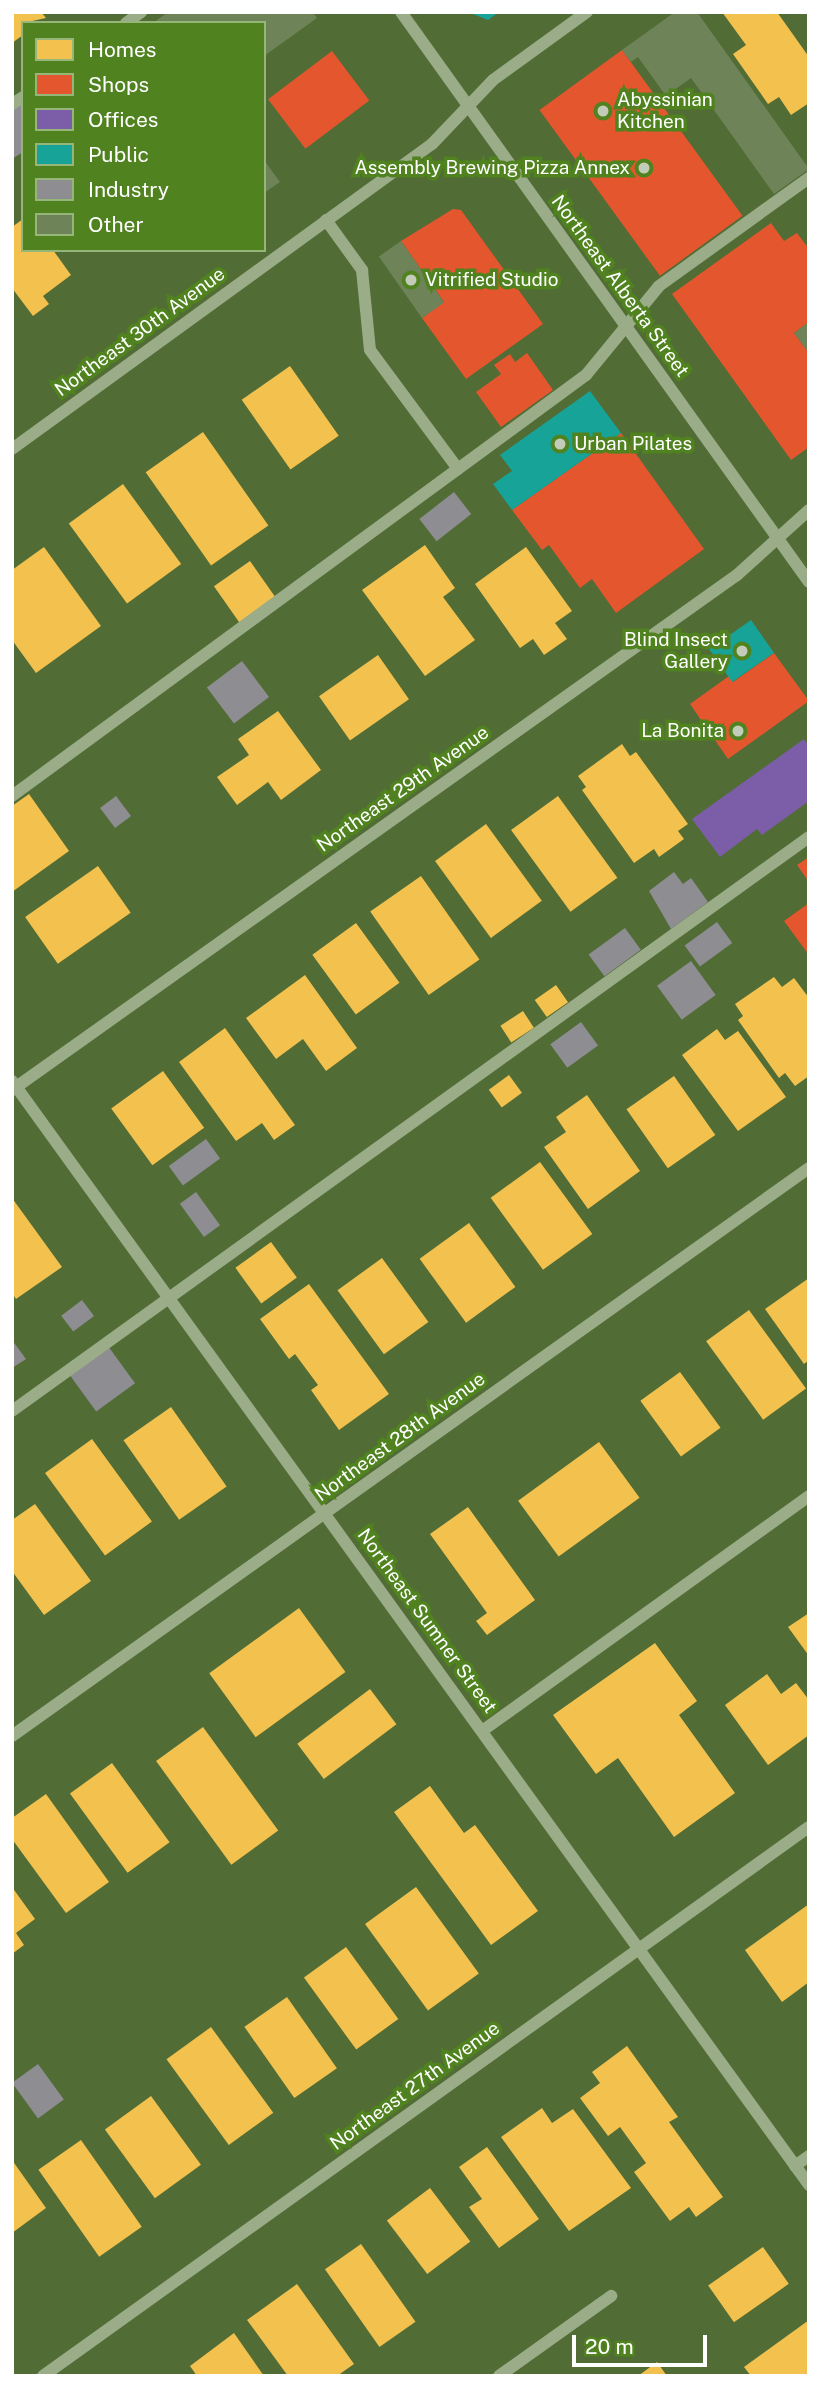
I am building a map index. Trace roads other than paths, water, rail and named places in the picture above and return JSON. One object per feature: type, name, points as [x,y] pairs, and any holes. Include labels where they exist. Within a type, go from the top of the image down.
[{"type":"street","name":"Northeast Alberta Street","points":[[401,12],[809,582]]},
{"type":"street","name":"Northeast 30th Avenue","points":[[12,449],[432,144],[494,80],[587,12]]},
{"type":"street","points":[[12,796],[586,375],[659,286],[809,178]]},
{"type":"street","points":[[326,220],[362,270],[370,350],[458,469]]},
{"type":"street","name":"Northeast 29th Avenue","points":[[14,1086],[737,575],[809,510]]},
{"type":"street","points":[[12,1411],[809,836]]},
{"type":"street","name":"Northeast Sumner Street","points":[[14,1086],[326,1513],[809,2185]]},
{"type":"street","name":"Northeast 28th Avenue","points":[[12,1736],[809,1168]]},
{"type":"street","points":[[482,1731],[809,1496]]},
{"type":"street","name":"Northeast 27th Avenue","points":[[43,2376],[809,1827]]},
{"type":"street","points":[[795,2166],[809,2156]]},
{"type":"street","points":[[499,2376],[611,2296]]},
{"type":"place","name":"Abyssinian Kitchen","points":[[603,111]]},
{"type":"place","name":"Assembly Brewing Pizza Annex","points":[[644,168]]},
{"type":"place","name":"Vitrified Studio","points":[[411,280]]},
{"type":"place","name":"Urban Pilates","points":[[560,444]]},
{"type":"place","name":"Blind Insect Gallery","points":[[742,651]]},
{"type":"place","name":"La Bonita","points":[[738,731]]}]
